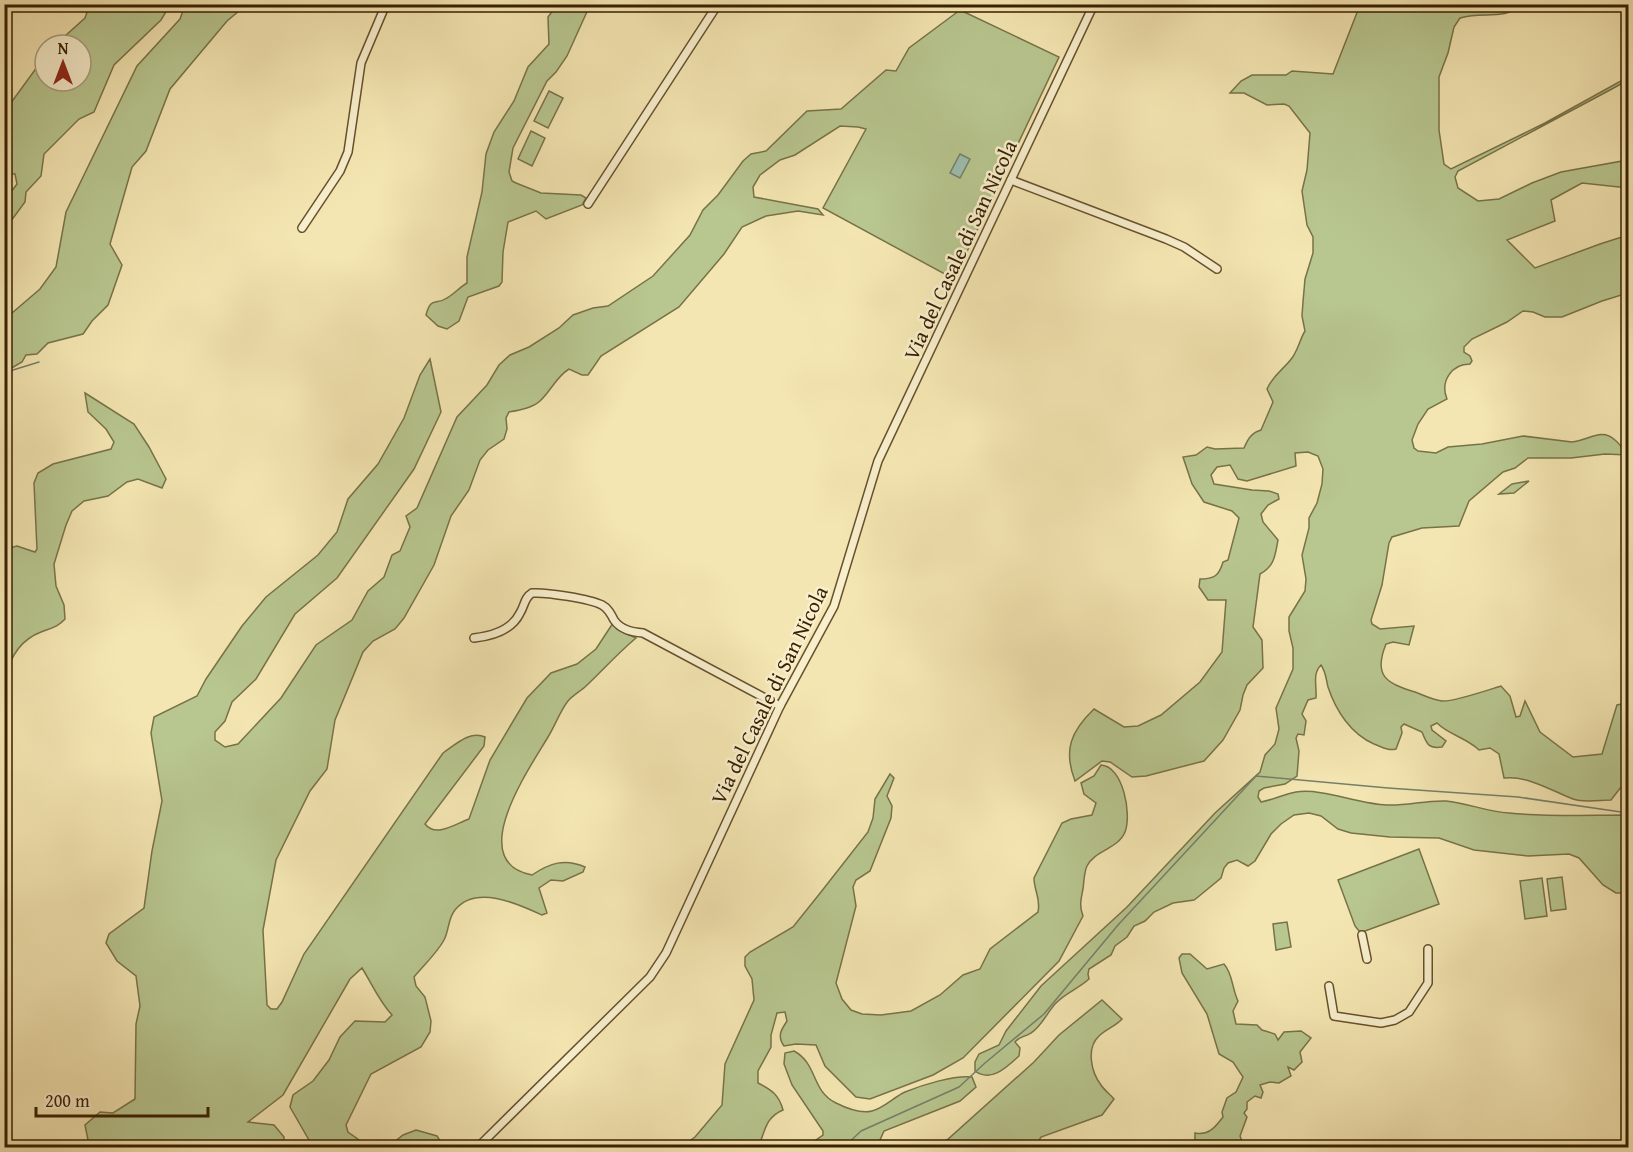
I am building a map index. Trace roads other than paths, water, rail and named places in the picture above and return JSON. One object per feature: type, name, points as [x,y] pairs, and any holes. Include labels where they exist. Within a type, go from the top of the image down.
[{"type":"street","points":[[302,228],[340,171],[348,152],[361,63],[386,4]]},
{"type":"street","points":[[588,204],[718,4]]},
{"type":"street","name":"Via del Casale di San Nicola","points":[[477,1148],[650,977],[666,953],[780,706],[834,606],[878,461],[1094,4]]},
{"type":"street","points":[[1011,180],[1167,239],[1184,247],[1217,269]]},
{"type":"street","points":[[474,638],[489,636],[512,625],[522,611],[526,597],[532,593],[589,601],[604,606],[611,613],[615,622],[624,629],[643,633],[780,706]]},
{"type":"street","points":[[1362,935],[1367,959]]},
{"type":"street","points":[[1329,986],[1334,1016],[1381,1023],[1395,1020],[1409,1012],[1428,983],[1428,949]]},
{"type":"waterway","points":[[4,377],[13,370],[39,362]]},
{"type":"waterway","points":[[843,1148],[861,1131],[959,1087],[1044,1014],[1118,925],[1256,776],[1518,797],[1628,813]]}]
